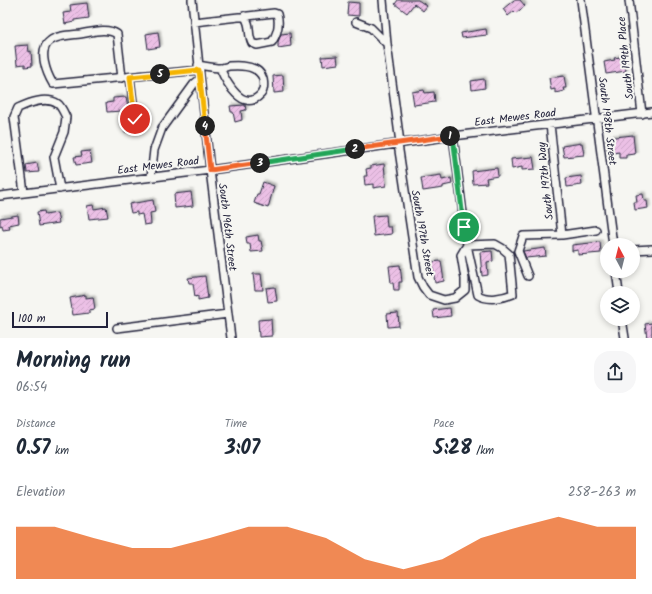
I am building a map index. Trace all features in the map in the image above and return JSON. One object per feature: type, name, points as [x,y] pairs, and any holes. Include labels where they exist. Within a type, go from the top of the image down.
[{"type":"street","name":"South 196th Street","points":[[192,0],[198,67],[231,338]]},
{"type":"street","name":"South 197th Street","points":[[383,0],[399,143],[418,277],[422,287],[428,295],[444,300],[455,298],[465,290],[465,279],[461,255],[467,245],[453,136]]},
{"type":"street","name":"South 198th Street","points":[[581,0],[612,238]]},
{"type":"street","name":"South 199th Place","points":[[629,0],[642,114]]},
{"type":"street","points":[[194,22],[244,16],[274,13],[277,14],[278,24],[276,36],[272,42],[256,46],[252,43],[249,21],[244,16]]},
{"type":"street","points":[[356,22],[371,28],[387,44]]},
{"type":"street","points":[[122,78],[117,34],[112,31],[56,38],[49,41],[45,47],[44,56],[46,71],[54,84],[122,78],[198,67],[220,68],[241,65],[258,71],[264,81],[264,88],[255,98],[249,100],[242,98],[235,94],[229,86],[220,68]]},
{"type":"street","points":[[130,77],[135,119]]},
{"type":"street","points":[[151,177],[154,150],[162,128],[194,84],[200,79]]},
{"type":"street","points":[[24,193],[14,117],[18,108],[30,102],[47,100],[58,104],[66,117],[64,132],[54,157],[60,189]]},
{"type":"street","name":"East Mewes Road","points":[[0,196],[210,170],[453,136],[652,112]]},
{"type":"street","name":"South 197th Way","points":[[550,124],[562,234]]},
{"type":"street","points":[[528,276],[518,251],[523,236],[562,234],[596,230]]},
{"type":"street","points":[[495,244],[509,254],[513,294],[505,297],[491,298],[483,298],[478,295],[467,245],[495,244]]},
{"type":"street","points":[[640,250],[652,249]]},
{"type":"street","points":[[116,328],[228,314]]},
{"type":"street","points":[[623,326],[625,338]]},
{"type":"building","points":[[398,0],[418,0],[427,6],[423,11],[414,4],[407,13],[395,4]]},
{"type":"building","points":[[514,0],[520,0],[525,6],[516,13],[514,11],[508,16],[503,9]]},
{"type":"building","points":[[348,2],[359,3],[359,16],[347,15]]},
{"type":"building","points":[[87,3],[89,18],[74,20],[74,22],[65,24],[63,13],[71,12],[70,5]]},
{"type":"building","points":[[486,29],[487,35],[462,38],[461,33]]},
{"type":"building","points":[[158,32],[160,47],[148,49],[146,34]]},
{"type":"building","points":[[290,33],[291,46],[278,48],[278,42],[281,34]]},
{"type":"building","points":[[28,45],[29,52],[31,51],[32,66],[25,67],[25,64],[17,65],[15,46]]},
{"type":"building","points":[[337,56],[338,64],[323,66],[322,57]]},
{"type":"building","points":[[621,57],[622,64],[625,64],[626,71],[606,74],[604,62]]},
{"type":"building","points":[[283,75],[284,92],[274,93],[273,76]]},
{"type":"building","points":[[564,76],[566,88],[563,88],[564,91],[555,93],[555,89],[551,90],[549,78]]},
{"type":"building","points":[[484,79],[485,88],[472,90],[471,81]]},
{"type":"building","points":[[424,90],[425,93],[434,92],[435,102],[414,105],[412,92]]},
{"type":"building","points":[[126,97],[132,132],[125,132],[122,111],[107,112],[106,103],[113,102],[113,98]]},
{"type":"building","points":[[245,105],[246,110],[241,111],[242,120],[235,122],[230,106]]},
{"type":"building","points":[[633,135],[635,154],[626,155],[626,158],[619,158],[619,152],[608,154],[606,138]]},
{"type":"building","points":[[582,143],[584,155],[564,157],[562,146]]},
{"type":"building","points":[[90,151],[92,163],[76,165],[74,157],[82,156],[81,152]]},
{"type":"building","points":[[533,157],[535,169],[522,170],[522,167],[512,169],[511,159]]},
{"type":"building","points":[[37,163],[39,172],[27,173],[26,165]]},
{"type":"building","points":[[384,164],[386,186],[373,188],[373,184],[365,185],[364,176],[367,176],[366,169],[371,168],[371,166]]},
{"type":"building","points":[[497,168],[498,176],[486,178],[487,183],[473,184],[472,171]]},
{"type":"building","points":[[441,175],[442,180],[451,178],[452,184],[443,186],[443,188],[423,191],[421,178]]},
{"type":"building","points":[[581,176],[582,185],[567,187],[566,178]]},
{"type":"building","points":[[263,182],[274,186],[268,208],[254,203]]},
{"type":"building","points":[[191,192],[193,206],[175,208],[174,194]]},
{"type":"building","points":[[643,194],[644,201],[647,201],[648,208],[635,210],[634,202],[637,202],[636,195]]},
{"type":"building","points":[[153,200],[155,212],[150,213],[151,224],[144,225],[142,214],[137,215],[137,212],[131,213],[129,204]]},
{"type":"building","points":[[93,205],[94,209],[106,207],[108,217],[89,219],[87,206]]},
{"type":"building","points":[[44,211],[45,215],[57,213],[59,223],[39,226],[37,212]]},
{"type":"building","points":[[18,215],[19,223],[9,225],[10,229],[3,230],[2,225],[0,226],[0,218]]},
{"type":"building","points":[[386,215],[387,227],[391,227],[392,234],[374,236],[372,216]]},
{"type":"building","points":[[258,235],[263,251],[251,252],[250,244],[247,244],[246,237]]},
{"type":"building","points":[[600,242],[600,253],[578,255],[578,250],[572,251],[572,245]]},
{"type":"building","points":[[545,248],[546,256],[526,258],[523,251]]},
{"type":"building","points":[[492,251],[493,261],[487,262],[488,275],[482,276],[480,252]]},
{"type":"building","points":[[441,261],[444,281],[435,283],[432,262]]},
{"type":"building","points":[[400,265],[402,282],[399,282],[399,290],[394,290],[393,283],[391,283],[389,266]]},
{"type":"building","points":[[253,274],[261,274],[263,290],[255,290]]},
{"type":"building","points":[[205,276],[208,298],[198,300],[198,296],[195,297],[193,283],[189,283],[188,278]]},
{"type":"building","points":[[275,287],[277,301],[268,302],[266,288]]},
{"type":"building","points":[[86,295],[86,298],[93,297],[95,309],[89,310],[89,313],[73,315],[70,298]]},
{"type":"building","points":[[450,308],[451,316],[434,318],[433,310]]},
{"type":"building","points":[[398,313],[399,326],[388,327],[387,314]]},
{"type":"building","points":[[271,319],[272,336],[259,337],[258,320]]},
{"type":"building","points":[[652,323],[652,338],[647,338],[645,324]]},
{"type":"route","points":[[135,119],[130,77],[199,70],[210,170],[453,136],[464,227]]}]
